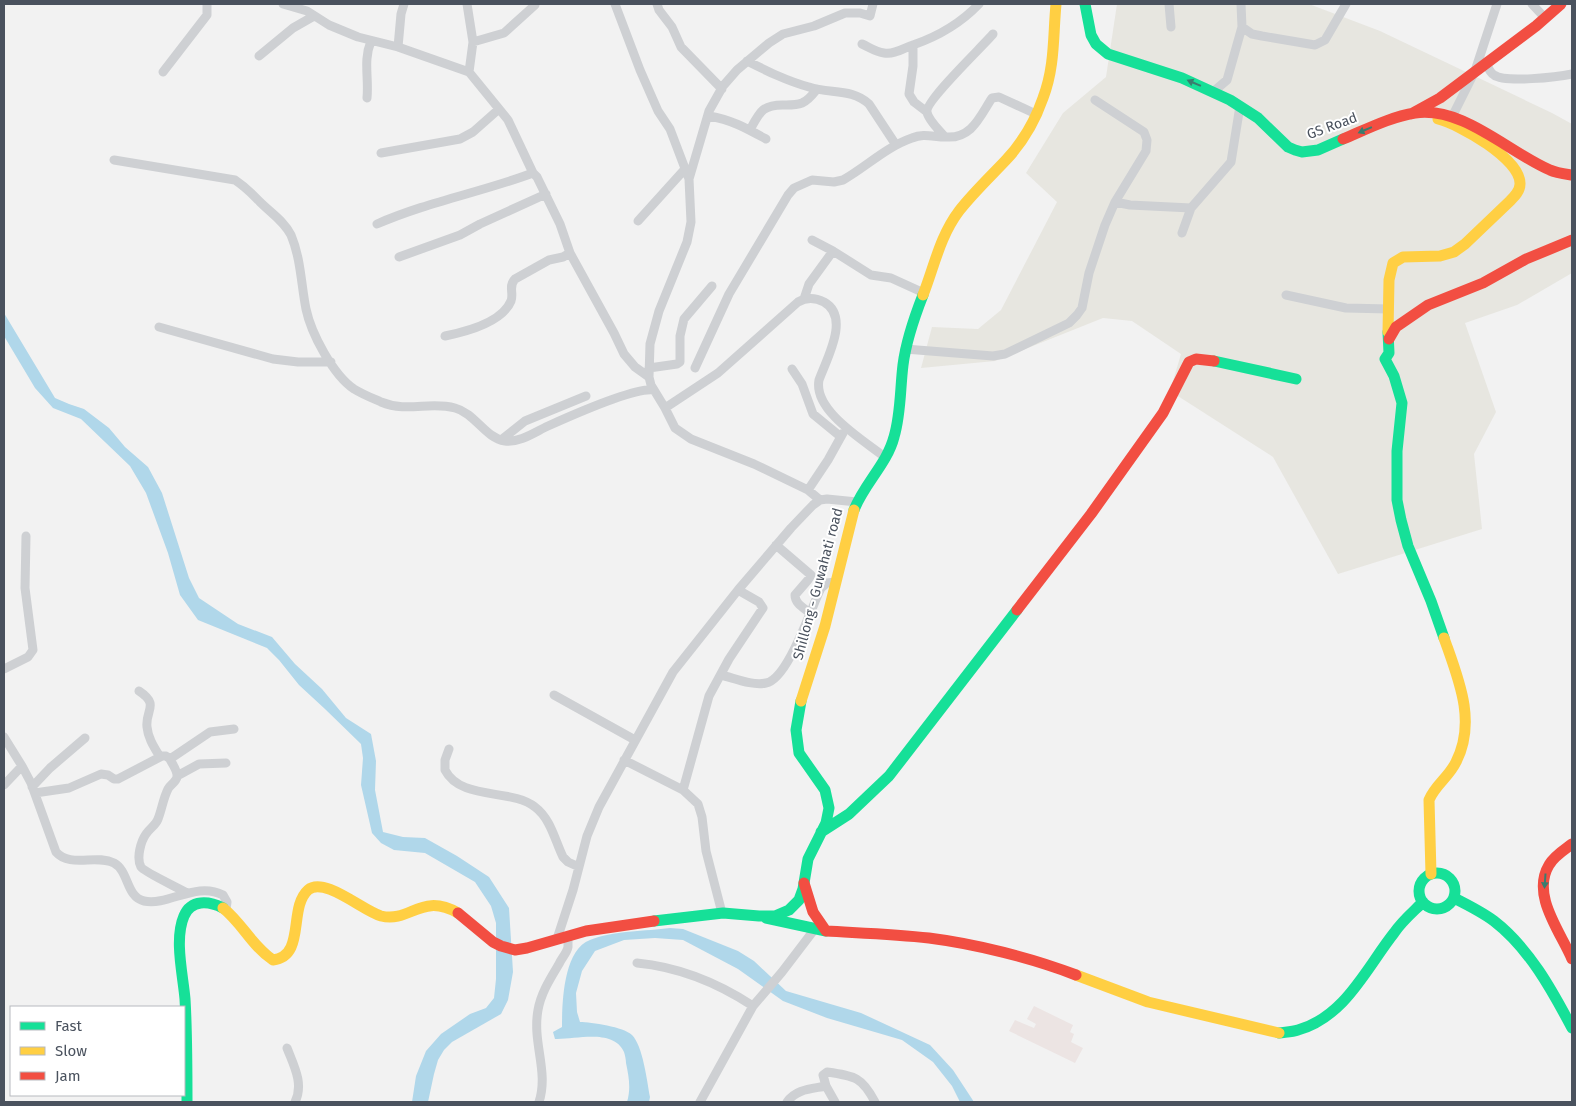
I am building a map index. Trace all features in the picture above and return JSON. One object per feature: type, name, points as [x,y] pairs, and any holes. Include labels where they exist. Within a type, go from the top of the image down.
[{"type":"main road","name":"Shillong - Guwahati road","points":[[765,917],[785,913],[793,907],[800,897],[807,862],[828,819],[829,802],[820,784],[802,761],[798,752],[796,734],[801,700],[825,624],[847,532],[857,502],[886,458],[896,432],[905,350],[945,232],[968,200],[1019,144],[1036,114],[1047,87],[1053,63],[1056,4]]},
{"type":"main road","name":"GS Road","points":[[1085,4],[1091,35],[1096,44],[1108,54],[1182,78],[1230,100],[1258,118],[1288,147],[1302,152],[1318,150],[1389,120],[1411,114],[1440,114],[1462,120],[1551,170],[1572,176]]},
{"type":"main road","points":[[1411,114],[1440,98],[1562,4]]},
{"type":"main road","points":[[1411,114],[1446,121],[1490,144],[1502,154],[1520,180],[1518,192],[1464,247],[1455,252],[1437,257],[1400,256],[1394,261],[1388,276],[1389,353],[1385,359],[1394,376],[1402,403],[1396,458],[1400,520],[1460,683],[1465,714],[1464,740],[1459,757],[1450,774],[1438,786],[1430,800],[1428,809],[1431,874]]},
{"type":"main road","points":[[1389,339],[1396,327],[1428,305],[1483,282],[1526,260],[1572,240]]},
{"type":"main road","points":[[821,832],[837,824],[853,812],[889,776],[1102,498],[1163,412],[1189,362],[1208,360],[1296,379]]},
{"type":"main road","points":[[1572,844],[1548,866],[1544,876],[1544,898],[1572,959]]},
{"type":"main road","points":[[1441,873],[1450,878],[1455,888],[1454,898],[1442,908],[1432,908],[1423,902],[1420,897],[1422,881],[1431,874],[1441,873]]},
{"type":"main road","points":[[803,879],[820,930]]},
{"type":"main road","points":[[187,1102],[185,997],[181,928],[184,916],[190,908],[204,901],[226,909],[262,952],[273,960],[283,958],[290,949],[303,896],[315,886],[326,888],[384,917],[392,918],[423,906],[434,905],[452,910],[494,943],[504,948],[516,950],[529,949],[559,938],[607,927],[722,913],[765,917],[820,930],[927,938],[968,944],[1059,968],[1131,996],[1163,1006],[1263,1030],[1289,1032],[1311,1026],[1337,1008],[1348,997],[1394,932],[1423,902]]},
{"type":"main road","points":[[1454,898],[1487,916],[1500,926],[1552,992],[1572,1028]]},
{"type":"street","points":[[163,72],[207,15],[207,4]]},
{"type":"street","points":[[283,4],[306,11],[345,32],[371,41],[398,47],[469,72],[508,120],[560,224],[570,253],[624,354],[635,367],[649,373],[680,362],[680,336],[684,319],[712,286]]},
{"type":"street","points":[[398,47],[404,4]]},
{"type":"street","points":[[467,4],[473,42],[469,72]]},
{"type":"street","points":[[615,4],[640,70],[658,111],[670,129],[689,178]]},
{"type":"street","points":[[658,4],[659,10],[672,27],[681,47],[722,89]]},
{"type":"street","points":[[857,502],[820,500],[808,490],[754,464],[691,439],[675,428],[654,390],[649,373],[650,344],[653,331],[659,311],[685,250],[689,233],[691,222],[689,178],[709,112],[722,89],[737,70],[783,34],[814,26],[845,13],[860,13],[870,16],[873,4]]},
{"type":"street","points":[[862,44],[884,54],[895,52],[945,32],[961,21],[978,4]]},
{"type":"street","points":[[1169,4],[1171,27]]},
{"type":"street","points":[[1213,92],[1227,80],[1242,27],[1241,4]]},
{"type":"street","points":[[1242,27],[1252,34],[1315,45],[1325,40],[1346,4]]},
{"type":"street","points":[[1452,117],[1475,71],[1498,4]]},
{"type":"street","points":[[1532,4],[1545,18]]},
{"type":"street","points":[[473,42],[504,32],[535,6]]},
{"type":"street","points":[[258,56],[293,28],[314,16]]},
{"type":"street","points":[[927,112],[928,104],[993,34]]},
{"type":"street","points":[[367,98],[366,60],[371,41]]},
{"type":"street","points":[[913,45],[913,66],[909,94],[914,102],[927,112],[945,137]]},
{"type":"street","points":[[747,61],[773,74],[817,90],[847,92],[863,98],[896,145]]},
{"type":"street","points":[[1486,62],[1489,72],[1499,78],[1555,78],[1572,74]]},
{"type":"street","points":[[750,130],[758,114],[766,108],[799,104],[808,100],[817,90]]},
{"type":"street","points":[[695,368],[729,294],[782,204],[794,188],[812,180],[834,182],[843,180],[896,145],[921,135],[955,137],[968,131],[977,123],[990,100],[995,97],[999,97],[1036,114]]},
{"type":"street","points":[[905,350],[993,356],[1005,354],[1069,323],[1077,315],[1082,308],[1089,273],[1098,243],[1115,202],[1146,151],[1147,140],[1144,132],[1095,100]]},
{"type":"street","points":[[1182,233],[1191,208],[1232,162],[1240,106]]},
{"type":"street","points":[[380,153],[460,139],[473,132],[499,109]]},
{"type":"street","points":[[709,116],[727,119],[766,139]]},
{"type":"street","points":[[114,160],[235,180],[250,190],[284,224],[290,234],[296,248],[304,287],[306,309],[312,328],[331,362],[353,388],[380,402],[400,408],[434,405],[459,409],[495,437],[501,440],[512,441],[635,392],[649,389],[654,390]]},
{"type":"street","points":[[638,221],[685,169]]},
{"type":"street","points":[[377,224],[406,211],[500,185],[533,173]]},
{"type":"street","points":[[399,257],[460,235],[546,194]]},
{"type":"street","points":[[1115,202],[1130,205],[1191,208]]},
{"type":"street","points":[[812,240],[871,275],[891,278],[924,293]]},
{"type":"street","points":[[804,299],[809,284],[833,251]]},
{"type":"street","points":[[445,336],[465,333],[491,321],[504,310],[511,300],[511,284],[515,279],[549,260],[563,257],[570,253]]},
{"type":"street","points":[[1286,295],[1346,308],[1389,309]]},
{"type":"street","points":[[665,408],[718,373],[798,302],[804,299],[817,299],[829,306],[836,317],[836,332],[818,387],[823,404],[846,426],[886,458]]},
{"type":"street","points":[[159,327],[273,359],[298,362],[331,362]]},
{"type":"street","points":[[792,369],[802,384],[813,414],[841,437]]},
{"type":"street","points":[[501,440],[525,421],[586,396]]},
{"type":"street","points":[[808,490],[828,460],[846,426]]},
{"type":"street","points":[[539,1102],[543,1090],[543,1075],[536,1041],[538,1010],[548,982],[568,948],[559,938],[587,836],[599,807],[673,672],[776,545],[804,514],[820,500]]},
{"type":"street","points":[[4,669],[28,657],[33,650],[25,588],[26,536]]},
{"type":"street","points":[[776,545],[810,575],[795,598],[810,613]]},
{"type":"street","points":[[720,675],[760,684],[773,681],[786,664],[821,588],[835,582]]},
{"type":"street","points":[[683,790],[709,696],[762,608],[759,602],[738,590]]},
{"type":"street","points":[[139,690],[148,698],[151,705],[147,728],[152,743],[160,757]]},
{"type":"street","points":[[554,695],[635,740]]},
{"type":"street","points":[[170,759],[210,732],[234,729]]},
{"type":"street","points":[[34,790],[50,768],[85,738]]},
{"type":"street","points":[[4,740],[22,766],[34,790],[56,852],[60,857],[66,859],[102,860],[116,864],[135,896],[145,901],[187,893],[217,892],[226,899],[226,909]]},
{"type":"street","points":[[449,750],[444,770],[452,780],[468,788],[515,799],[536,807],[545,816],[564,857],[568,862],[579,868]]},
{"type":"street","points":[[34,790],[69,788],[101,774],[116,779],[160,757],[166,756],[170,759],[177,776]]},
{"type":"street","points":[[624,760],[683,790],[695,799],[701,810],[706,851],[722,913]]},
{"type":"street","points":[[187,893],[171,883],[146,872],[141,867],[138,860],[143,840],[157,821],[165,796],[177,776],[199,764],[226,763]]},
{"type":"street","points":[[4,785],[22,766]]},
{"type":"street","points":[[700,1102],[755,1004],[820,930]]},
{"type":"street","points":[[637,963],[658,965],[680,971],[755,1004]]},
{"type":"street","points":[[287,1048],[299,1086],[299,1095],[295,1102]]},
{"type":"street","points":[[835,1102],[823,1078],[827,1072],[851,1077],[863,1083],[875,1102]]},
{"type":"street","points":[[786,1102],[795,1093],[802,1090],[826,1086]]},
{"type":"shaded area","points":[[1117,4],[1309,4],[1380,31],[1572,124],[1572,273],[1517,305],[1465,323],[1496,412],[1474,454],[1482,529],[1338,574],[1273,457],[1170,391],[1181,354],[1132,321],[1103,318],[995,361],[921,368],[932,327],[978,329],[1001,310],[1057,202],[1026,173],[1063,113],[1106,77]]},
{"type":"shaded area","points":[[1034,1006],[1073,1025],[1070,1032],[1074,1034],[1071,1042],[1083,1048],[1075,1063],[1009,1031],[1015,1020],[1034,1028],[1036,1024],[1027,1019]]},
{"type":"water","points":[[4,313],[55,398],[84,409],[109,428],[125,447],[148,467],[162,493],[189,578],[199,598],[238,624],[272,637],[295,664],[322,689],[346,718],[371,734],[376,761],[375,790],[383,832],[403,837],[425,838],[457,856],[489,877],[509,908],[513,972],[508,1000],[501,1014],[452,1042],[444,1050],[438,1060],[428,1102],[412,1102],[416,1076],[426,1051],[441,1034],[470,1014],[486,1008],[494,998],[496,923],[491,906],[475,882],[425,853],[394,850],[381,843],[372,833],[361,785],[363,758],[361,744],[299,685],[267,648],[198,620],[180,595],[168,553],[146,493],[130,466],[81,419],[53,408],[35,388],[4,336]]},
{"type":"water","points":[[670,928],[683,929],[738,951],[754,961],[786,991],[861,1013],[930,1045],[953,1070],[974,1102],[960,1102],[952,1086],[933,1062],[902,1040],[827,1018],[783,1001],[738,969],[683,940],[655,938],[624,940],[595,951],[582,971],[576,993],[577,1012],[580,1022],[615,1027],[628,1032],[636,1040],[644,1064],[650,1097],[649,1102],[627,1102],[629,1088],[628,1073],[624,1052],[619,1045],[611,1040],[593,1037],[555,1039],[553,1032],[562,1027],[564,992],[569,966],[581,946],[590,940],[618,933]]},
{"type":"traffic: fast","points":[[1085,4],[1091,35],[1096,44],[1108,54],[1182,78],[1230,100],[1258,118],[1288,147],[1295,150],[1302,152],[1318,150],[1343,139]]},
{"type":"traffic: fast","points":[[854,510],[863,491],[891,447],[898,419],[906,347],[923,295]]},
{"type":"traffic: fast","points":[[1388,332],[1389,353],[1385,359],[1394,376],[1402,403],[1397,451],[1397,500],[1408,546],[1444,638]]},
{"type":"traffic: fast","points":[[1214,361],[1296,379]]},
{"type":"traffic: fast","points":[[821,832],[849,814],[889,776],[1017,610]]},
{"type":"traffic: fast","points":[[654,921],[723,913],[775,916],[789,910],[799,900],[803,889],[808,859],[826,823],[829,808],[825,790],[799,753],[796,730],[801,701]]},
{"type":"traffic: fast","points":[[1437,873],[1444,874],[1450,878],[1454,884],[1455,891],[1454,898],[1450,904],[1444,908],[1437,909],[1430,908],[1424,904],[1420,898],[1419,891],[1420,884],[1424,878],[1430,874],[1437,873]]},
{"type":"traffic: fast","points":[[1454,898],[1489,918],[1507,932],[1518,944],[1539,970],[1572,1028]]},
{"type":"traffic: fast","points":[[1279,1033],[1296,1031],[1315,1023],[1342,1003],[1397,929],[1423,902]]},
{"type":"traffic: fast","points":[[187,1102],[186,1012],[179,946],[181,925],[187,910],[196,904],[206,903],[223,908]]},
{"type":"traffic: fast","points":[[766,918],[826,931]]},
{"type":"traffic: slow","points":[[923,295],[942,241],[952,221],[970,198],[1012,153],[1023,139],[1036,115],[1050,75],[1056,4]]},
{"type":"traffic: slow","points":[[1388,332],[1389,280],[1393,263],[1403,257],[1440,256],[1454,252],[1510,201],[1520,187],[1518,174],[1500,154],[1473,135],[1438,119]]},
{"type":"traffic: slow","points":[[801,701],[825,626],[854,510]]},
{"type":"traffic: slow","points":[[1431,874],[1429,800],[1456,762],[1462,747],[1465,731],[1463,700],[1455,668],[1444,638]]},
{"type":"traffic: slow","points":[[223,908],[236,920],[259,948],[273,960],[283,957],[290,950],[302,898],[308,890],[315,887],[324,887],[381,916],[400,916],[425,907],[435,906],[445,907],[458,913]]},
{"type":"traffic: slow","points":[[1076,975],[1148,1002],[1279,1033]]},
{"type":"traffic: jam","points":[[1411,114],[1440,98],[1536,26],[1561,4]]},
{"type":"traffic: jam","points":[[1343,139],[1397,117],[1415,113],[1433,113],[1450,116],[1468,123],[1534,162],[1558,173],[1572,175]]},
{"type":"traffic: jam","points":[[1389,339],[1396,327],[1428,305],[1483,283],[1526,259],[1572,240]]},
{"type":"traffic: jam","points":[[1017,610],[1091,514],[1163,413],[1189,362],[1196,359],[1214,361]]},
{"type":"traffic: jam","points":[[1572,844],[1556,856],[1549,865],[1544,877],[1543,888],[1549,913],[1572,959]]},
{"type":"traffic: jam","points":[[804,883],[813,912],[826,931],[929,938],[947,941],[1023,957],[1076,975]]},
{"type":"traffic: jam","points":[[458,913],[493,942],[515,950],[586,931],[654,921]]}]
